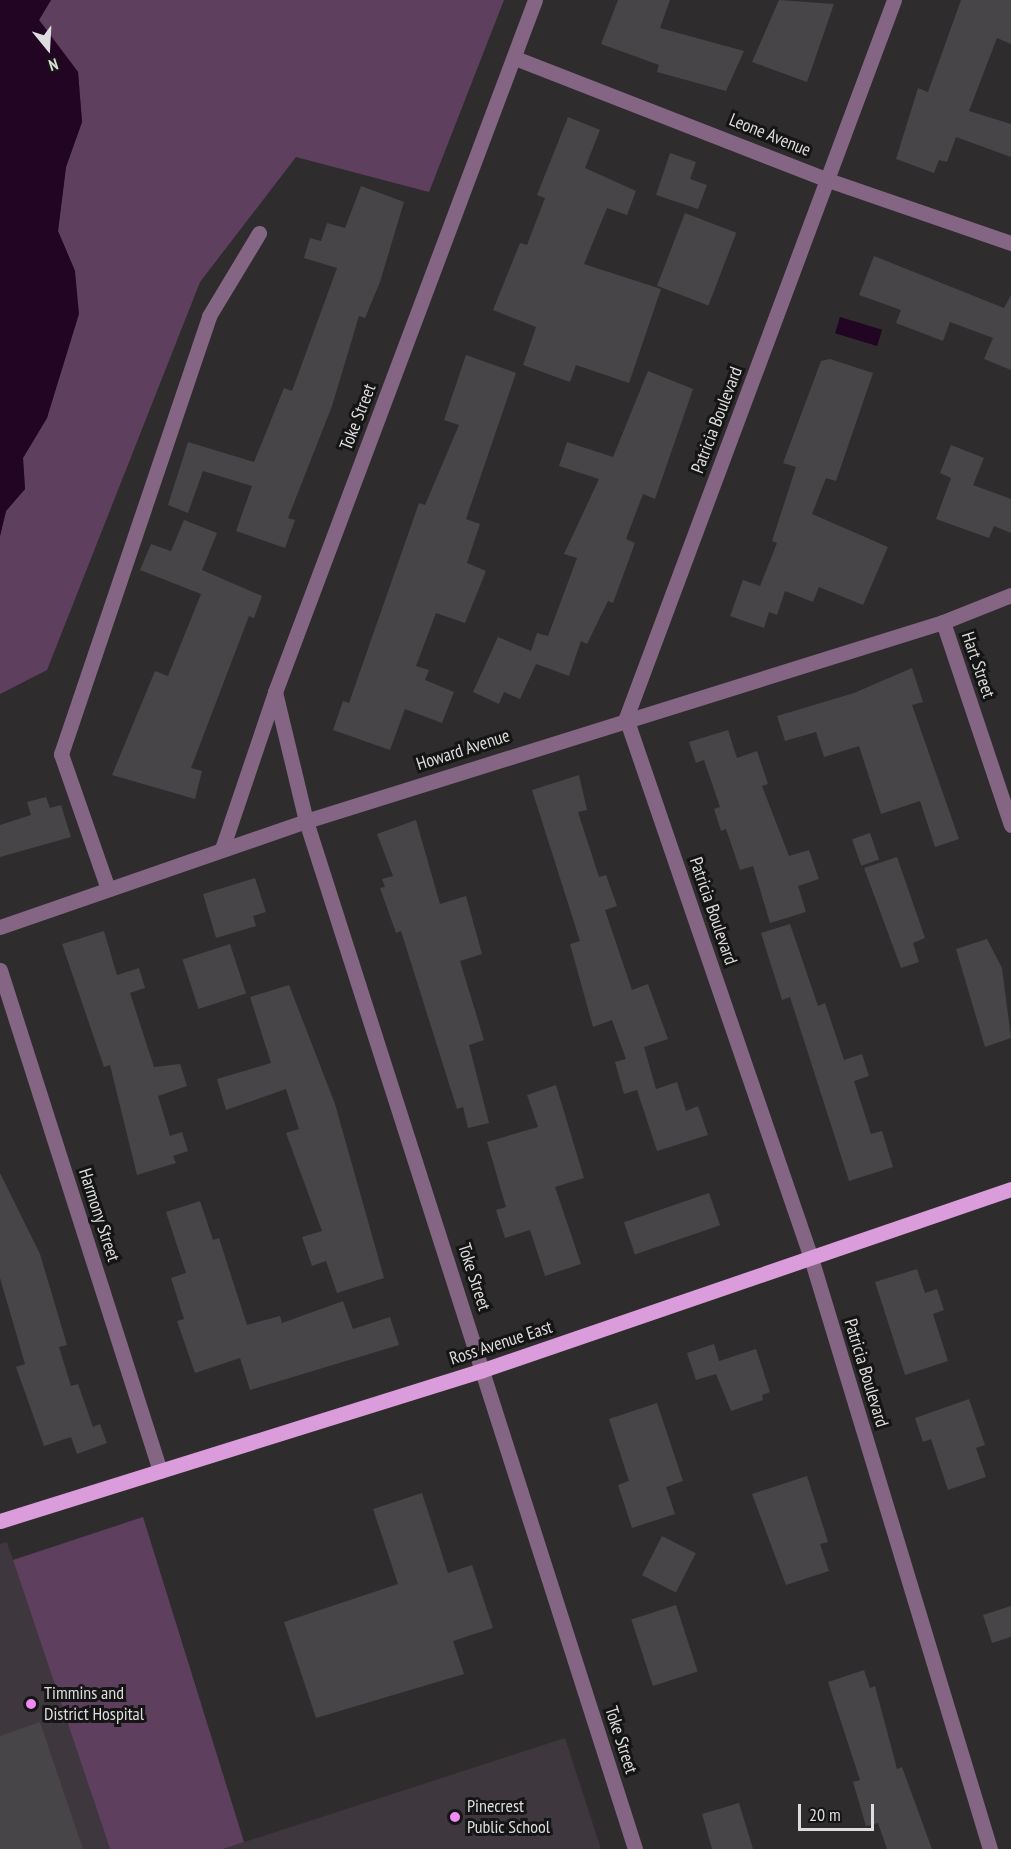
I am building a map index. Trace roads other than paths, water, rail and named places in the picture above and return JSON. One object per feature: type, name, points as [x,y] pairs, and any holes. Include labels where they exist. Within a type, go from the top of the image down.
[{"type":"main road","name":"Ross Avenue East","points":[[0,1521],[483,1370],[1011,1188]]},
{"type":"street","name":"Toke Street","points":[[222,849],[275,692],[535,0]]},
{"type":"street","name":"Patricia Boulevard","points":[[894,0],[626,718],[811,1258],[990,1849]]},
{"type":"street","name":"Leone Avenue","points":[[515,58],[828,180],[1011,243]]},
{"type":"street","points":[[108,889],[61,754],[209,316],[259,233]]},
{"type":"street","name":"Hart Street","points":[[1011,595],[943,622],[1011,825]]},
{"type":"street","name":"Howard Avenue","points":[[0,927],[306,821],[626,718],[943,622]]},
{"type":"street","name":"Toke Street","points":[[275,692],[306,821],[635,1849]]},
{"type":"street","name":"Harmony Street","points":[[0,970],[160,1471]]},
{"type":"place","name":"Timmins and District Hospital","points":[[31,1704]]},
{"type":"place","name":"Pinecrest Public School","points":[[455,1817]]}]
